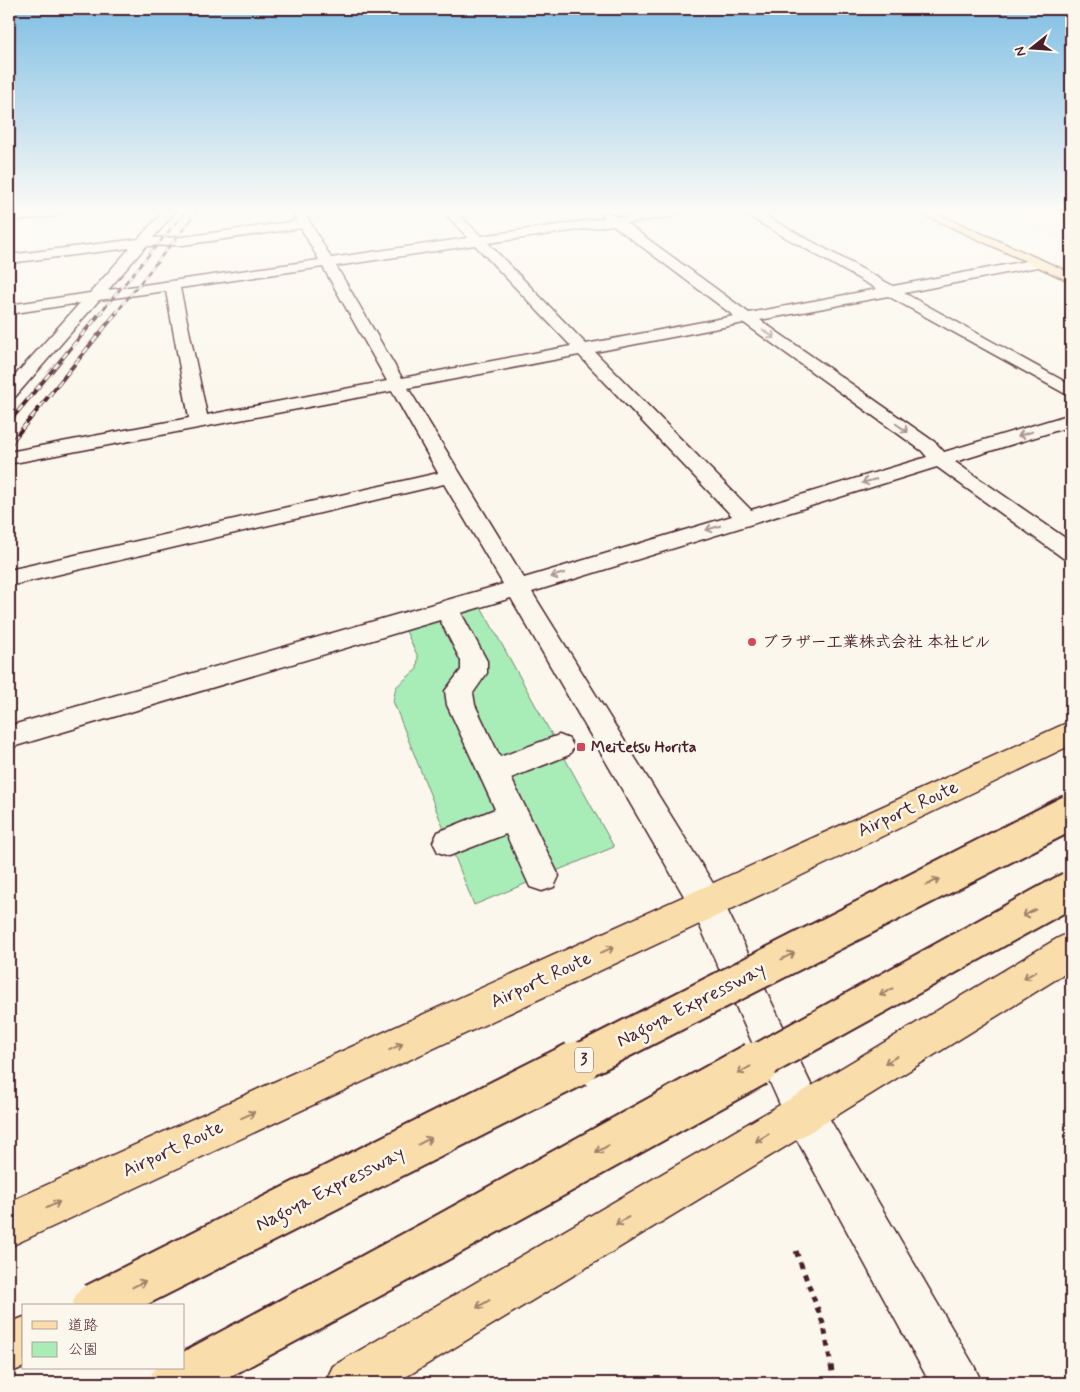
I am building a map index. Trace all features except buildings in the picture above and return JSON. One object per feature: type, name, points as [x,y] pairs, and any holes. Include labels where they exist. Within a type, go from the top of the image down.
[{"type":"main road","name":"Airport Route","points":[[9,1225],[707,904],[1071,732]]},
{"type":"main road","name":"Nagoya Expressway","points":[[99,1304],[396,1156],[1071,812]]},
{"type":"main road","points":[[172,1383],[436,1241],[1071,889]]},
{"type":"main road","points":[[350,1383],[804,1113],[1071,950]]},
{"type":"main road","points":[[9,1349],[22,1342]]},
{"type":"street","points":[[9,393],[111,277]]},
{"type":"street","points":[[9,309],[237,277]]},
{"type":"street","points":[[336,277],[450,476],[707,904],[804,1113],[957,1383]]},
{"type":"street","points":[[513,277],[746,518]]},
{"type":"street","points":[[691,277],[745,318],[930,447],[940,460],[1071,553]]},
{"type":"street","points":[[867,277],[1071,392]]},
{"type":"street","points":[[9,458],[584,350],[958,277]]},
{"type":"street","points":[[172,286],[199,422]]},
{"type":"street","points":[[9,737],[518,588],[1071,420]]},
{"type":"street","points":[[9,578],[450,476]]},
{"type":"street","points":[[450,615],[474,661],[474,673],[459,691],[462,705],[542,876]]},
{"type":"street","points":[[494,772],[559,747]]},
{"type":"street","points":[[449,842],[514,816]]},
{"type":"path","points":[[796,1252],[824,1326],[834,1383]]},
{"type":"green space","points":[[480,605],[614,847],[474,905],[393,701],[396,687],[417,669],[418,657],[405,629]]},
{"type":"railway","points":[[100,313],[130,277]]},
{"type":"railway","points":[[116,313],[145,277]]},
{"type":"railway","points":[[9,422],[101,312]]},
{"type":"railway","points":[[13,440],[117,312]]},
{"type":"railway","points":[[9,446],[14,439]]},
{"type":"place","name":"ブラザー工業株式会社 本社ビル","points":[[752,642]]},
{"type":"place","name":"Meitetsu Horita","points":[[581,747]]}]
